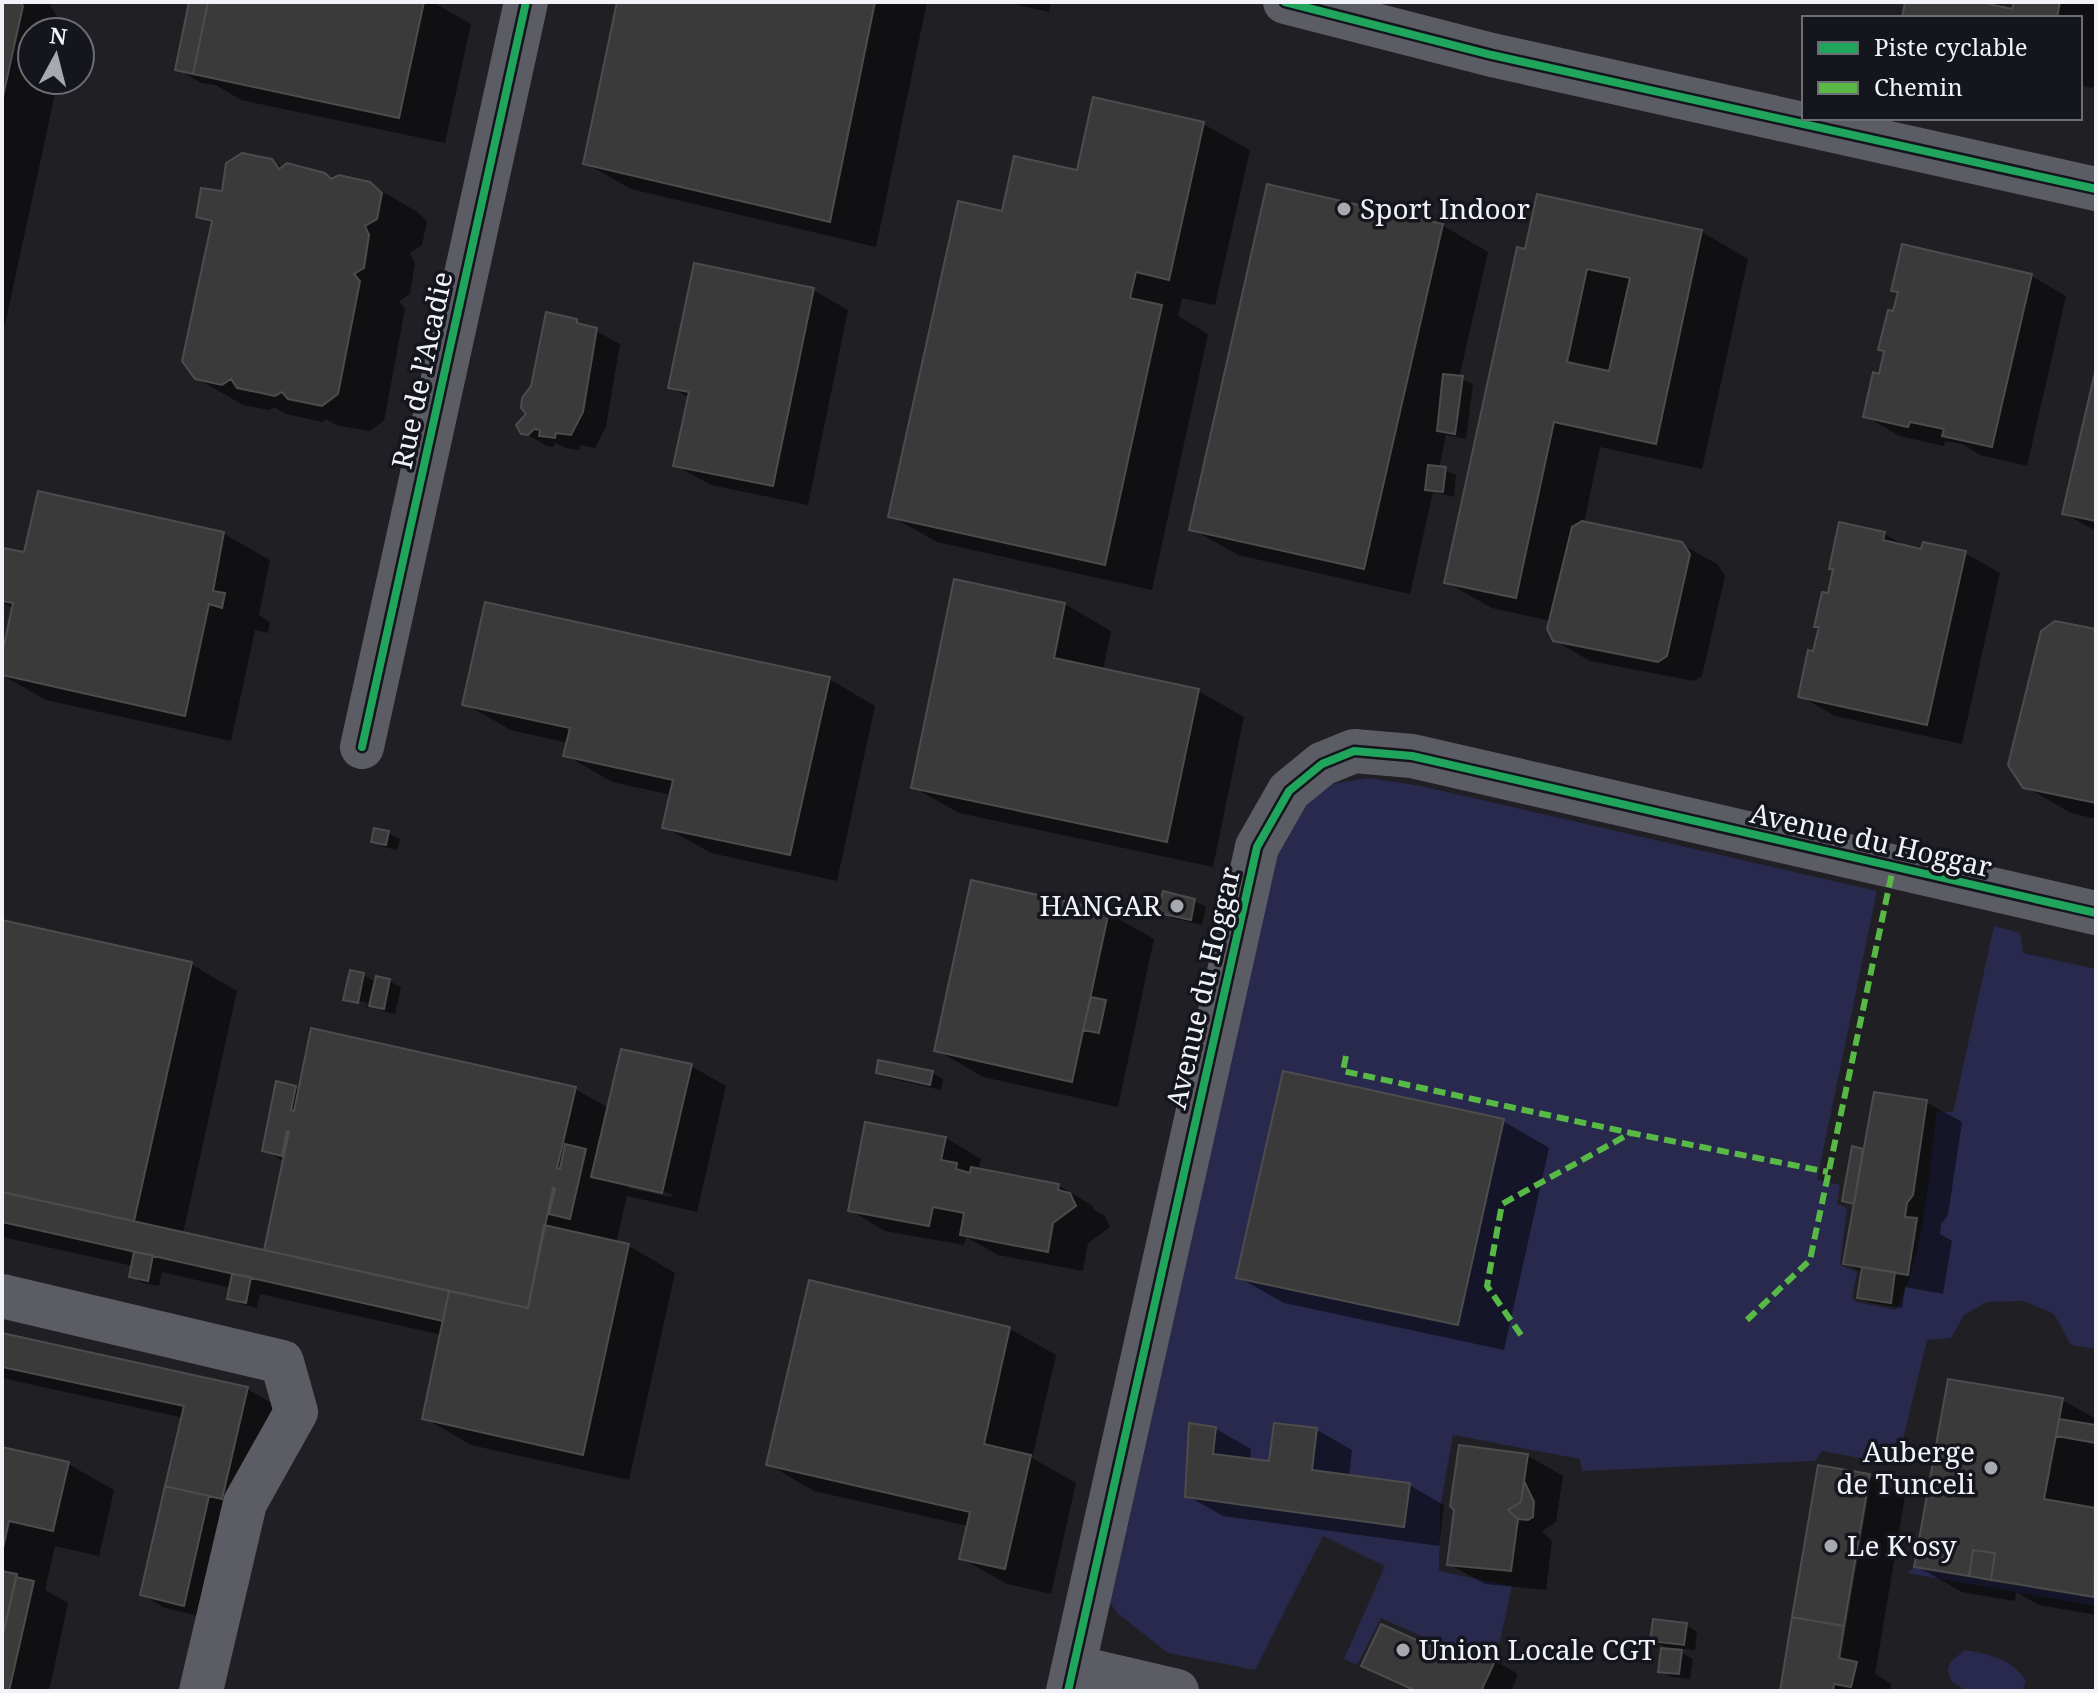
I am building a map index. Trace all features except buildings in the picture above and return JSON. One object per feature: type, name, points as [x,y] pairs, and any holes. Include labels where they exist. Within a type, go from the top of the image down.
[{"type":"street","name":"Rue de l’Acadie","points":[[362,747],[526,2]]},
{"type":"street","points":[[1285,2],[1507,58],[2096,189]]},
{"type":"street","name":"Avenue du Hoggar","points":[[1071,1679],[1257,847],[1289,791],[1322,764],[1354,751],[1412,756],[2096,913]]},
{"type":"street","points":[[2,1296],[282,1362],[296,1412],[245,1503],[201,1691]]},
{"type":"street","points":[[1071,1679],[1177,1691]]},
{"type":"shaded area","points":[[1369,778],[1421,786],[1877,891],[1817,1180],[1840,1185],[1837,1204],[1847,1208],[1840,1265],[1857,1272],[1852,1298],[1857,1302],[1896,1310],[1906,1287],[1920,1238],[1937,1111],[1953,1112],[1994,926],[2020,933],[2023,953],[2096,969],[2096,1349],[2071,1345],[2054,1314],[2024,1301],[1987,1302],[1964,1315],[1951,1338],[1927,1340],[1897,1465],[1822,1451],[1815,1461],[1582,1471],[1580,1459],[1453,1435],[1440,1509],[1439,1571],[1512,1586],[1496,1659],[1463,1640],[1453,1650],[1381,1618],[1357,1665],[1344,1659],[1385,1566],[1323,1536],[1255,1670],[1168,1653],[1117,1613],[1109,1601],[1266,867],[1313,787]]},
{"type":"shaded area","points":[[1914,1567],[2096,1598],[2096,1606],[1907,1573]]},
{"type":"shaded area","points":[[1965,1650],[1991,1656],[2014,1667],[2026,1681],[2022,1691],[1967,1691],[1952,1682],[1948,1671],[1950,1662]]},
{"type":"marked path","points":[[1747,1320],[1810,1260],[1893,868]]},
{"type":"marked path","points":[[1346,1056],[1343,1071],[1631,1133]]},
{"type":"marked path","points":[[1521,1335],[1487,1286],[1502,1204],[1631,1133],[1828,1172]]},
{"type":"cycle path","points":[[362,747],[526,2]]},
{"type":"cycle path","points":[[1285,2],[1492,55],[2096,189]]},
{"type":"cycle path","points":[[1068,1691],[1257,847],[1289,791],[1322,764],[1354,751],[1412,756],[2096,913]]},
{"type":"place","name":"Sport Indoor","points":[[1344,209]]},
{"type":"place","name":"HANGAR","points":[[1177,906]]},
{"type":"place","name":"Auberge de Tunceli","points":[[1991,1468]]},
{"type":"place","name":"Le K'osy","points":[[1831,1546]]},
{"type":"place","name":"Union Locale CGT","points":[[1403,1650]]}]
